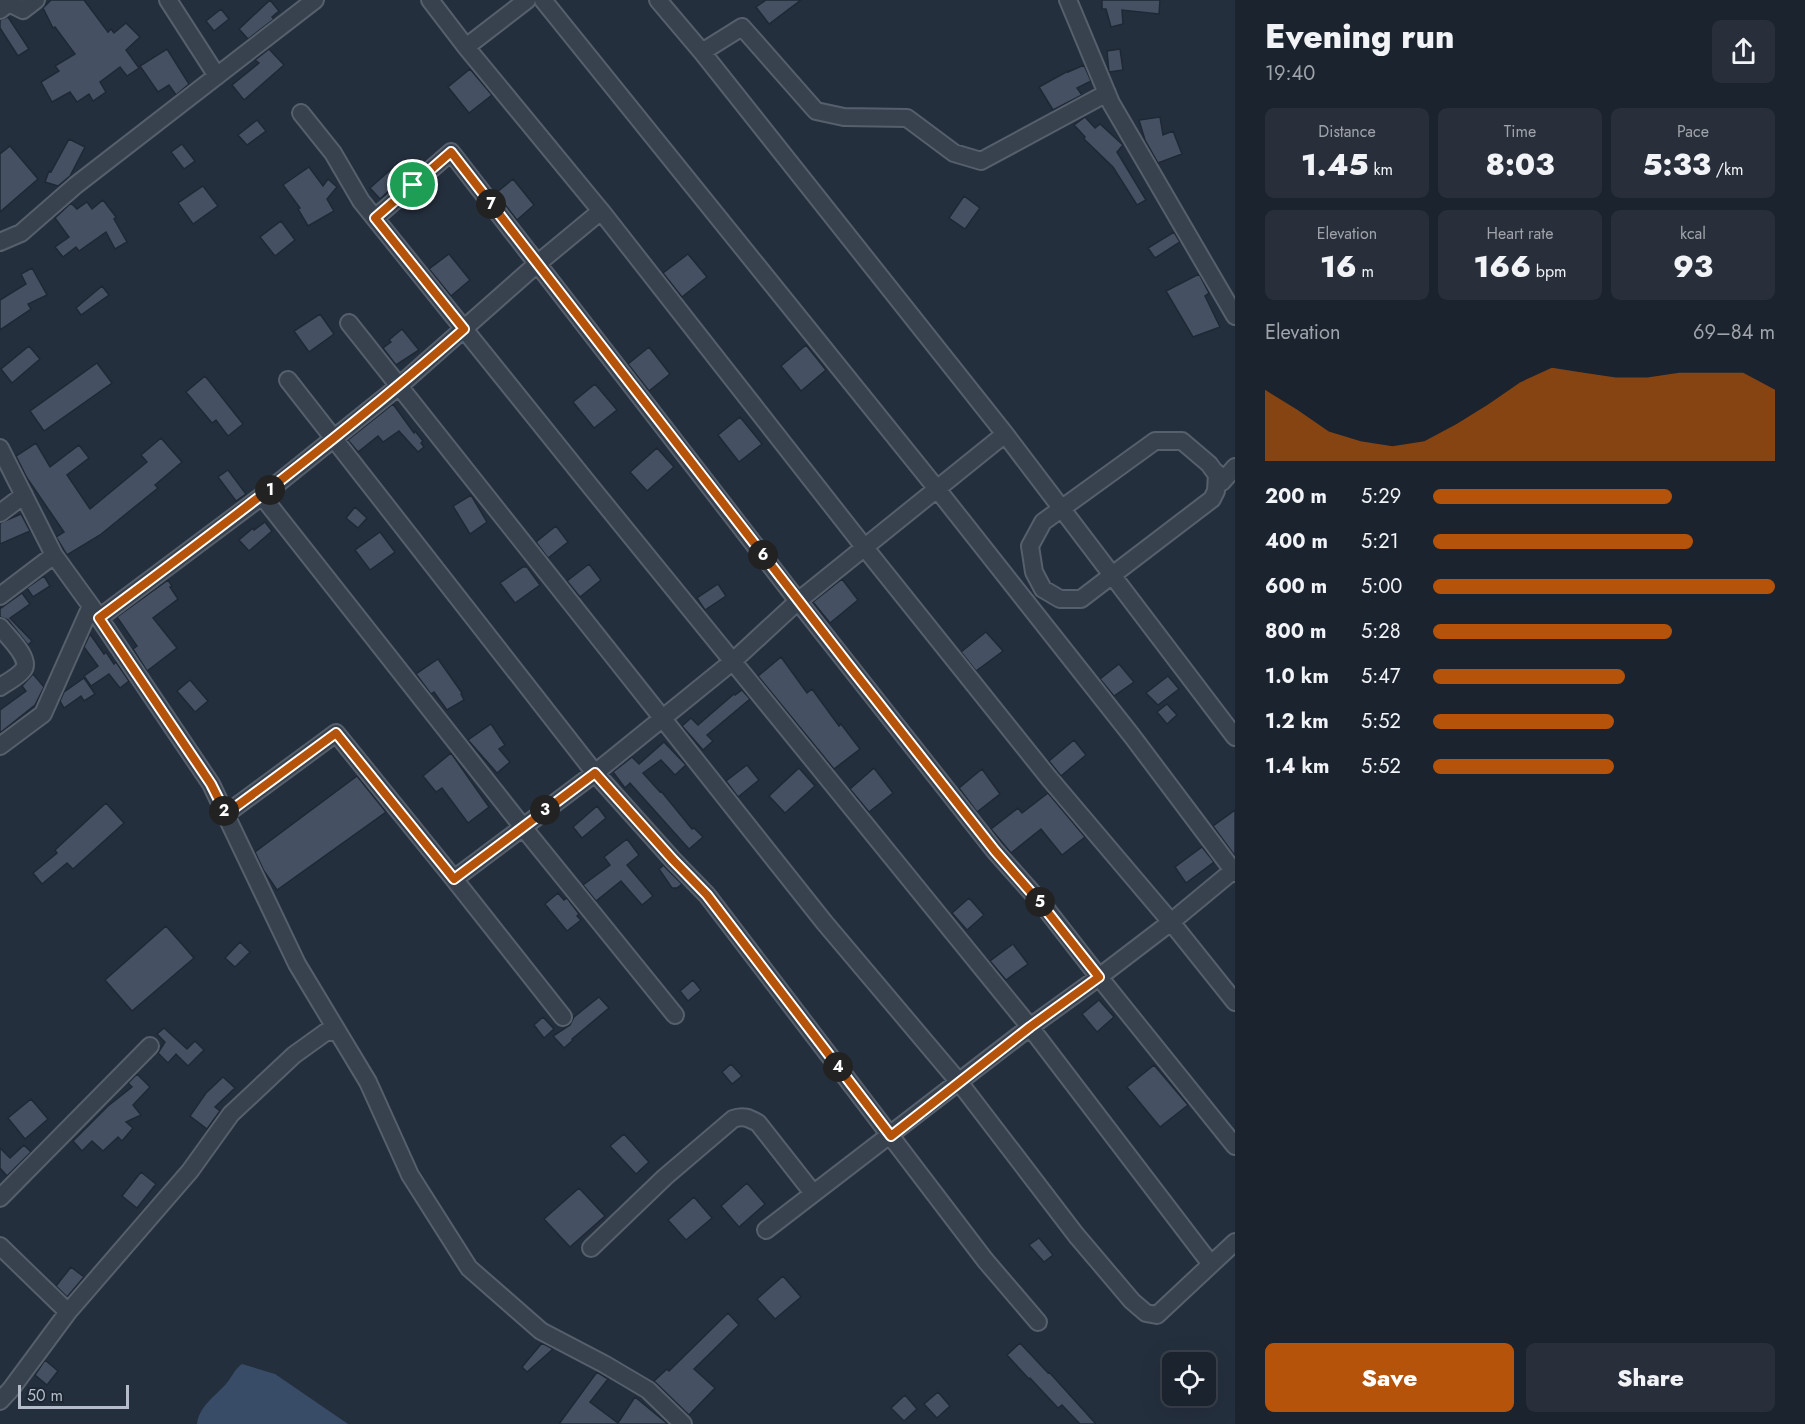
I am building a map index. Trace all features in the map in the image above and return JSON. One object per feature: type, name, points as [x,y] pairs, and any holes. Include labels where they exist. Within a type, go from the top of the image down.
[{"type":"street","points":[[0,10],[9,3],[23,10],[36,0]]},
{"type":"street","points":[[168,0],[217,76]]},
{"type":"street","points":[[0,242],[21,233],[76,184],[315,0]]},
{"type":"street","points":[[430,0],[601,211],[1049,778],[1171,922],[1235,1002]]},
{"type":"street","points":[[466,47],[527,0]]},
{"type":"street","points":[[543,0],[937,489],[1132,736],[1234,871],[1171,922],[766,1230]]},
{"type":"street","points":[[658,0],[702,52],[1005,434],[1235,737]]},
{"type":"street","points":[[1068,0],[1107,93],[1235,316]]},
{"type":"street","points":[[702,52],[742,27],[816,111],[843,117],[907,118],[954,153],[981,161],[1107,93]]},
{"type":"street","points":[[301,113],[333,153],[361,201],[732,662],[1030,1027],[1210,1263]]},
{"type":"street","points":[[375,218],[451,152],[798,601],[995,851],[1042,905],[1235,1146]]},
{"type":"street","points":[[0,746],[43,714],[95,612],[262,496],[334,439],[399,386],[537,264],[601,211]]},
{"type":"street","points":[[349,322],[824,922],[959,1082],[1076,1235],[1132,1301],[1146,1313],[1157,1315],[1235,1242]]},
{"type":"street","points":[[288,380],[595,773],[707,895],[986,1260],[1038,1322]]},
{"type":"street","points":[[454,879],[595,773],[732,662],[798,601],[1005,434]]},
{"type":"street","points":[[1217,473],[1216,491],[1212,499],[1081,599],[1060,599],[1043,589],[1034,572],[1030,546],[1043,522],[1155,441],[1182,441],[1217,473],[1222,482],[1235,467]]},
{"type":"street","points":[[0,448],[54,555],[211,784],[297,964],[368,1082],[410,1175],[469,1268],[541,1331],[648,1390],[683,1424]]},
{"type":"street","points":[[0,513],[24,495]]},
{"type":"street","points":[[262,496],[522,826],[675,1014]]},
{"type":"street","points":[[0,596],[54,555]]},
{"type":"street","points":[[0,627],[25,657],[26,665],[23,671],[0,687]]},
{"type":"street","points":[[226,814],[336,733],[563,1017]]},
{"type":"street","points":[[0,1401],[68,1311],[190,1170],[231,1114],[294,1055],[326,1032],[338,1032]]},
{"type":"street","points":[[0,1198],[150,1046]]},
{"type":"street","points":[[591,1248],[665,1178],[733,1119],[740,1116],[758,1123],[813,1193]]},
{"type":"street","points":[[0,1246],[68,1311]]},
{"type":"water","points":[[242,1364],[275,1374],[348,1424],[197,1424],[204,1407]]},
{"type":"building","points":[[51,0],[84,0],[108,32],[111,29],[114,33],[126,23],[140,37],[126,50],[139,68],[127,76],[120,67],[100,82],[106,92],[93,101],[89,94],[77,102],[70,92],[52,102],[41,82],[59,71],[55,66],[75,54],[55,27],[53,28],[43,8]]},
{"type":"building","points":[[270,0],[279,11],[272,17],[274,19],[248,39],[239,29]]},
{"type":"building","points":[[766,0],[801,0],[769,24],[756,7]]},
{"type":"building","points":[[1102,0],[1160,0],[1159,14],[1122,10],[1123,24],[1111,27],[1106,9],[1102,9]]},
{"type":"building","points":[[221,9],[229,19],[214,31],[206,21]]},
{"type":"building","points":[[8,17],[29,49],[18,56],[0,28],[0,20]]},
{"type":"building","points":[[167,49],[189,84],[176,95],[169,85],[158,92],[140,66]]},
{"type":"building","points":[[269,49],[284,65],[244,100],[232,85],[259,63],[255,60]]},
{"type":"building","points":[[1120,49],[1123,70],[1109,72],[1107,51]]},
{"type":"building","points":[[1084,65],[1091,81],[1077,88],[1082,95],[1053,110],[1039,87]]},
{"type":"building","points":[[470,69],[492,95],[469,113],[448,87]]},
{"type":"building","points":[[1085,117],[1095,128],[1100,124],[1123,145],[1117,152],[1146,200],[1137,205],[1113,167],[1084,139],[1085,137],[1074,125]]},
{"type":"building","points":[[1160,117],[1163,135],[1173,131],[1182,154],[1158,163],[1145,140],[1139,120]]},
{"type":"building","points":[[257,120],[266,131],[247,145],[238,135]]},
{"type":"building","points":[[69,139],[85,147],[70,176],[58,186],[45,182],[49,171],[51,172]]},
{"type":"building","points":[[182,144],[195,161],[184,169],[171,152]]},
{"type":"building","points":[[10,146],[38,179],[0,212],[0,154]]},
{"type":"building","points":[[398,163],[407,174],[380,199],[370,188]]},
{"type":"building","points":[[309,167],[323,186],[328,179],[337,187],[327,199],[334,211],[308,226],[298,209],[300,208],[283,185]]},
{"type":"building","points":[[513,179],[534,205],[517,220],[496,193]]},
{"type":"building","points":[[203,186],[218,206],[193,224],[178,203]]},
{"type":"building","points":[[964,196],[980,208],[965,229],[949,218]]},
{"type":"building","points":[[103,200],[116,217],[114,219],[127,242],[115,249],[106,232],[79,251],[76,247],[63,257],[55,247],[69,237],[55,218],[71,203],[77,209],[87,202],[92,209]]},
{"type":"building","points":[[281,221],[295,240],[275,256],[260,237]]},
{"type":"building","points":[[1174,232],[1180,242],[1155,258],[1148,248]]},
{"type":"building","points":[[449,254],[470,280],[451,296],[429,269]]},
{"type":"building","points":[[688,254],[707,277],[682,297],[663,273]]},
{"type":"building","points":[[32,268],[47,295],[28,304],[31,309],[0,330],[0,300],[26,284],[21,274]]},
{"type":"building","points":[[1199,274],[1209,293],[1205,296],[1220,327],[1193,337],[1166,291]]},
{"type":"building","points":[[102,286],[109,295],[81,315],[76,308]]},
{"type":"building","points":[[320,314],[334,334],[309,352],[294,331]]},
{"type":"building","points":[[402,329],[419,350],[396,365],[383,348]]},
{"type":"building","points":[[806,345],[826,370],[801,391],[781,366]]},
{"type":"building","points":[[29,346],[40,359],[12,383],[1,369]]},
{"type":"building","points":[[649,347],[670,374],[649,391],[628,364]]},
{"type":"building","points":[[97,363],[112,383],[44,431],[30,411]]},
{"type":"building","points":[[205,376],[243,424],[228,436],[216,420],[212,423],[186,392]]},
{"type":"building","points":[[595,384],[617,410],[594,428],[573,402]]},
{"type":"building","points":[[393,404],[414,433],[415,431],[423,441],[421,443],[424,447],[418,452],[399,431],[383,442],[378,436],[358,452],[348,440]]},
{"type":"building","points":[[740,417],[762,444],[739,462],[718,435]]},
{"type":"building","points":[[161,438],[182,462],[155,485],[158,488],[100,535],[67,555],[56,537],[64,532],[27,478],[16,456],[36,443],[50,467],[79,445],[89,458],[67,475],[90,509],[147,462],[141,455]]},
{"type":"building","points":[[657,448],[674,467],[647,491],[630,472]]},
{"type":"building","points":[[228,470],[246,494],[236,501],[218,477]]},
{"type":"building","points":[[471,495],[487,522],[470,534],[453,506]]},
{"type":"building","points":[[355,507],[367,518],[358,528],[346,518]]},
{"type":"building","points":[[21,514],[30,531],[0,544],[0,523]]},
{"type":"building","points":[[265,522],[272,531],[249,551],[239,540],[253,528],[254,530]]},
{"type":"building","points":[[556,526],[568,542],[548,558],[536,542]]},
{"type":"building","points":[[380,532],[395,552],[370,570],[355,550]]},
{"type":"building","points":[[589,564],[601,580],[580,597],[567,581]]},
{"type":"building","points":[[523,567],[527,567],[540,585],[515,603],[500,583]]},
{"type":"building","points":[[44,576],[50,586],[33,597],[27,588]]},
{"type":"building","points":[[842,579],[858,600],[830,623],[813,602]]},
{"type":"building","points":[[168,580],[178,599],[153,618],[177,648],[147,671],[133,649],[137,646],[117,617]]},
{"type":"building","points":[[718,584],[726,596],[705,610],[697,598]]},
{"type":"building","points":[[22,593],[30,604],[10,618],[32,641],[28,645],[8,620],[0,617],[0,607]]},
{"type":"building","points":[[986,632],[1003,651],[976,671],[961,652]]},
{"type":"building","points":[[90,634],[104,654],[106,652],[114,664],[116,662],[129,681],[120,688],[109,674],[91,686],[84,676],[98,666],[84,647]]},
{"type":"building","points":[[781,657],[807,693],[812,689],[839,726],[841,724],[860,749],[834,769],[758,676]]},
{"type":"building","points":[[438,659],[462,693],[464,700],[447,710],[434,692],[431,694],[416,674]]},
{"type":"building","points":[[1119,664],[1134,682],[1114,696],[1100,679]]},
{"type":"building","points":[[33,674],[44,687],[35,705],[0,733],[0,710],[26,691],[22,686]]},
{"type":"building","points":[[1168,676],[1179,689],[1158,705],[1146,693]]},
{"type":"building","points":[[84,678],[95,694],[84,701],[81,696],[64,708],[60,701],[64,692]]},
{"type":"building","points":[[190,680],[208,701],[195,712],[177,691]]},
{"type":"building","points":[[742,690],[750,699],[707,735],[713,741],[703,750],[682,726],[691,718],[698,725],[734,694]]},
{"type":"building","points":[[1167,704],[1177,715],[1167,724],[1157,712]]},
{"type":"building","points":[[491,724],[505,745],[499,749],[510,762],[497,773],[468,740]]},
{"type":"building","points":[[1074,740],[1086,755],[1061,776],[1049,761]]},
{"type":"building","points":[[664,742],[686,765],[675,775],[661,760],[643,773],[692,829],[694,828],[703,837],[689,849],[630,783],[625,788],[613,772],[632,757],[639,764]]},
{"type":"building","points":[[451,753],[489,807],[468,823],[442,788],[436,792],[423,776]]},
{"type":"building","points":[[747,765],[759,780],[738,797],[726,781]]},
{"type":"building","points":[[799,768],[815,786],[785,813],[769,796]]},
{"type":"building","points":[[874,768],[893,793],[869,812],[850,789]]},
{"type":"building","points":[[982,769],[1000,794],[977,812],[959,788]]},
{"type":"building","points":[[357,776],[386,812],[277,890],[255,852]]},
{"type":"building","points":[[1048,793],[1085,837],[1062,855],[1041,829],[1011,853],[991,829],[1018,808],[1022,813]]},
{"type":"building","points":[[106,803],[124,823],[73,869],[67,863],[42,884],[33,873],[57,853],[55,850]]},
{"type":"building","points":[[597,806],[606,818],[582,838],[573,827]]},
{"type":"building","points":[[1235,810],[1235,856],[1213,826]]},
{"type":"building","points":[[627,839],[639,855],[627,865],[653,896],[642,905],[621,881],[596,901],[583,885],[610,865],[604,857]]},
{"type":"building","points":[[1202,847],[1214,862],[1186,883],[1175,867]]},
{"type":"building","points":[[664,865],[682,884],[677,888],[672,888],[659,869]]},
{"type":"building","points":[[558,893],[564,900],[567,898],[581,920],[567,931],[545,904]]},
{"type":"building","points":[[969,898],[984,915],[967,930],[952,913]]},
{"type":"building","points":[[166,926],[194,958],[132,1011],[105,980]]},
{"type":"building","points":[[240,942],[250,952],[235,967],[225,958]]},
{"type":"building","points":[[1013,944],[1028,964],[1006,980],[990,961]]},
{"type":"building","points":[[693,980],[701,990],[688,1001],[680,991]]},
{"type":"building","points":[[599,997],[609,1008],[564,1048],[553,1036],[570,1025],[574,1017]]},
{"type":"building","points":[[1099,1000],[1114,1017],[1097,1032],[1082,1014]]},
{"type":"building","points":[[543,1017],[554,1029],[544,1038],[534,1025]]},
{"type":"building","points":[[164,1028],[187,1049],[195,1041],[204,1050],[188,1066],[176,1054],[168,1063],[158,1053],[165,1042],[157,1034]]},
{"type":"building","points":[[731,1064],[742,1076],[732,1084],[722,1072]]},
{"type":"building","points":[[1154,1065],[1188,1105],[1160,1127],[1127,1087]]},
{"type":"building","points":[[137,1074],[150,1087],[133,1105],[141,1115],[126,1122],[133,1128],[122,1141],[118,1137],[103,1151],[92,1141],[82,1151],[73,1141],[108,1106],[132,1087],[128,1083]]},
{"type":"building","points":[[223,1077],[235,1088],[215,1107],[220,1111],[207,1129],[190,1116],[206,1093]]},
{"type":"building","points":[[31,1099],[48,1119],[25,1139],[8,1118]]},
{"type":"building","points":[[624,1134],[649,1162],[636,1174],[610,1146]]},
{"type":"building","points":[[24,1145],[31,1152],[7,1176],[0,1168],[0,1148],[10,1158]]},
{"type":"building","points":[[141,1172],[156,1184],[137,1208],[122,1196]]},
{"type":"building","points":[[747,1183],[765,1204],[739,1227],[721,1206]]},
{"type":"building","points":[[579,1188],[605,1216],[570,1247],[544,1219]]},
{"type":"building","points":[[694,1197],[712,1218],[686,1240],[668,1220]]},
{"type":"building","points":[[1039,1238],[1053,1255],[1044,1262],[1029,1245]]},
{"type":"building","points":[[71,1267],[84,1277],[67,1297],[56,1286]]},
{"type":"building","points":[[783,1276],[801,1297],[775,1319],[757,1299]]},
{"type":"building","points":[[728,1313],[739,1325],[694,1369],[715,1388],[689,1415],[654,1381],[667,1369],[669,1371]]},
{"type":"building","points":[[542,1343],[553,1349],[527,1372],[522,1367]]},
{"type":"building","points":[[1020,1343],[1096,1424],[1080,1424],[1062,1405],[1058,1408],[1029,1379],[1007,1355]]},
{"type":"building","points":[[45,1360],[58,1371],[47,1385],[35,1375]]},
{"type":"building","points":[[597,1372],[608,1379],[590,1402],[618,1423],[635,1397],[668,1424],[559,1424]]},
{"type":"building","points":[[938,1392],[950,1406],[937,1418],[924,1404]]},
{"type":"building","points":[[905,1395],[917,1409],[904,1421],[891,1408]]},
{"type":"route","points":[[451,152],[847,663],[995,851],[1042,905],[1099,977],[1030,1027],[891,1136],[707,895],[595,773],[454,879],[336,733],[226,814],[211,784],[99,618],[334,439],[464,329],[375,218],[413,185],[451,152]]}]
